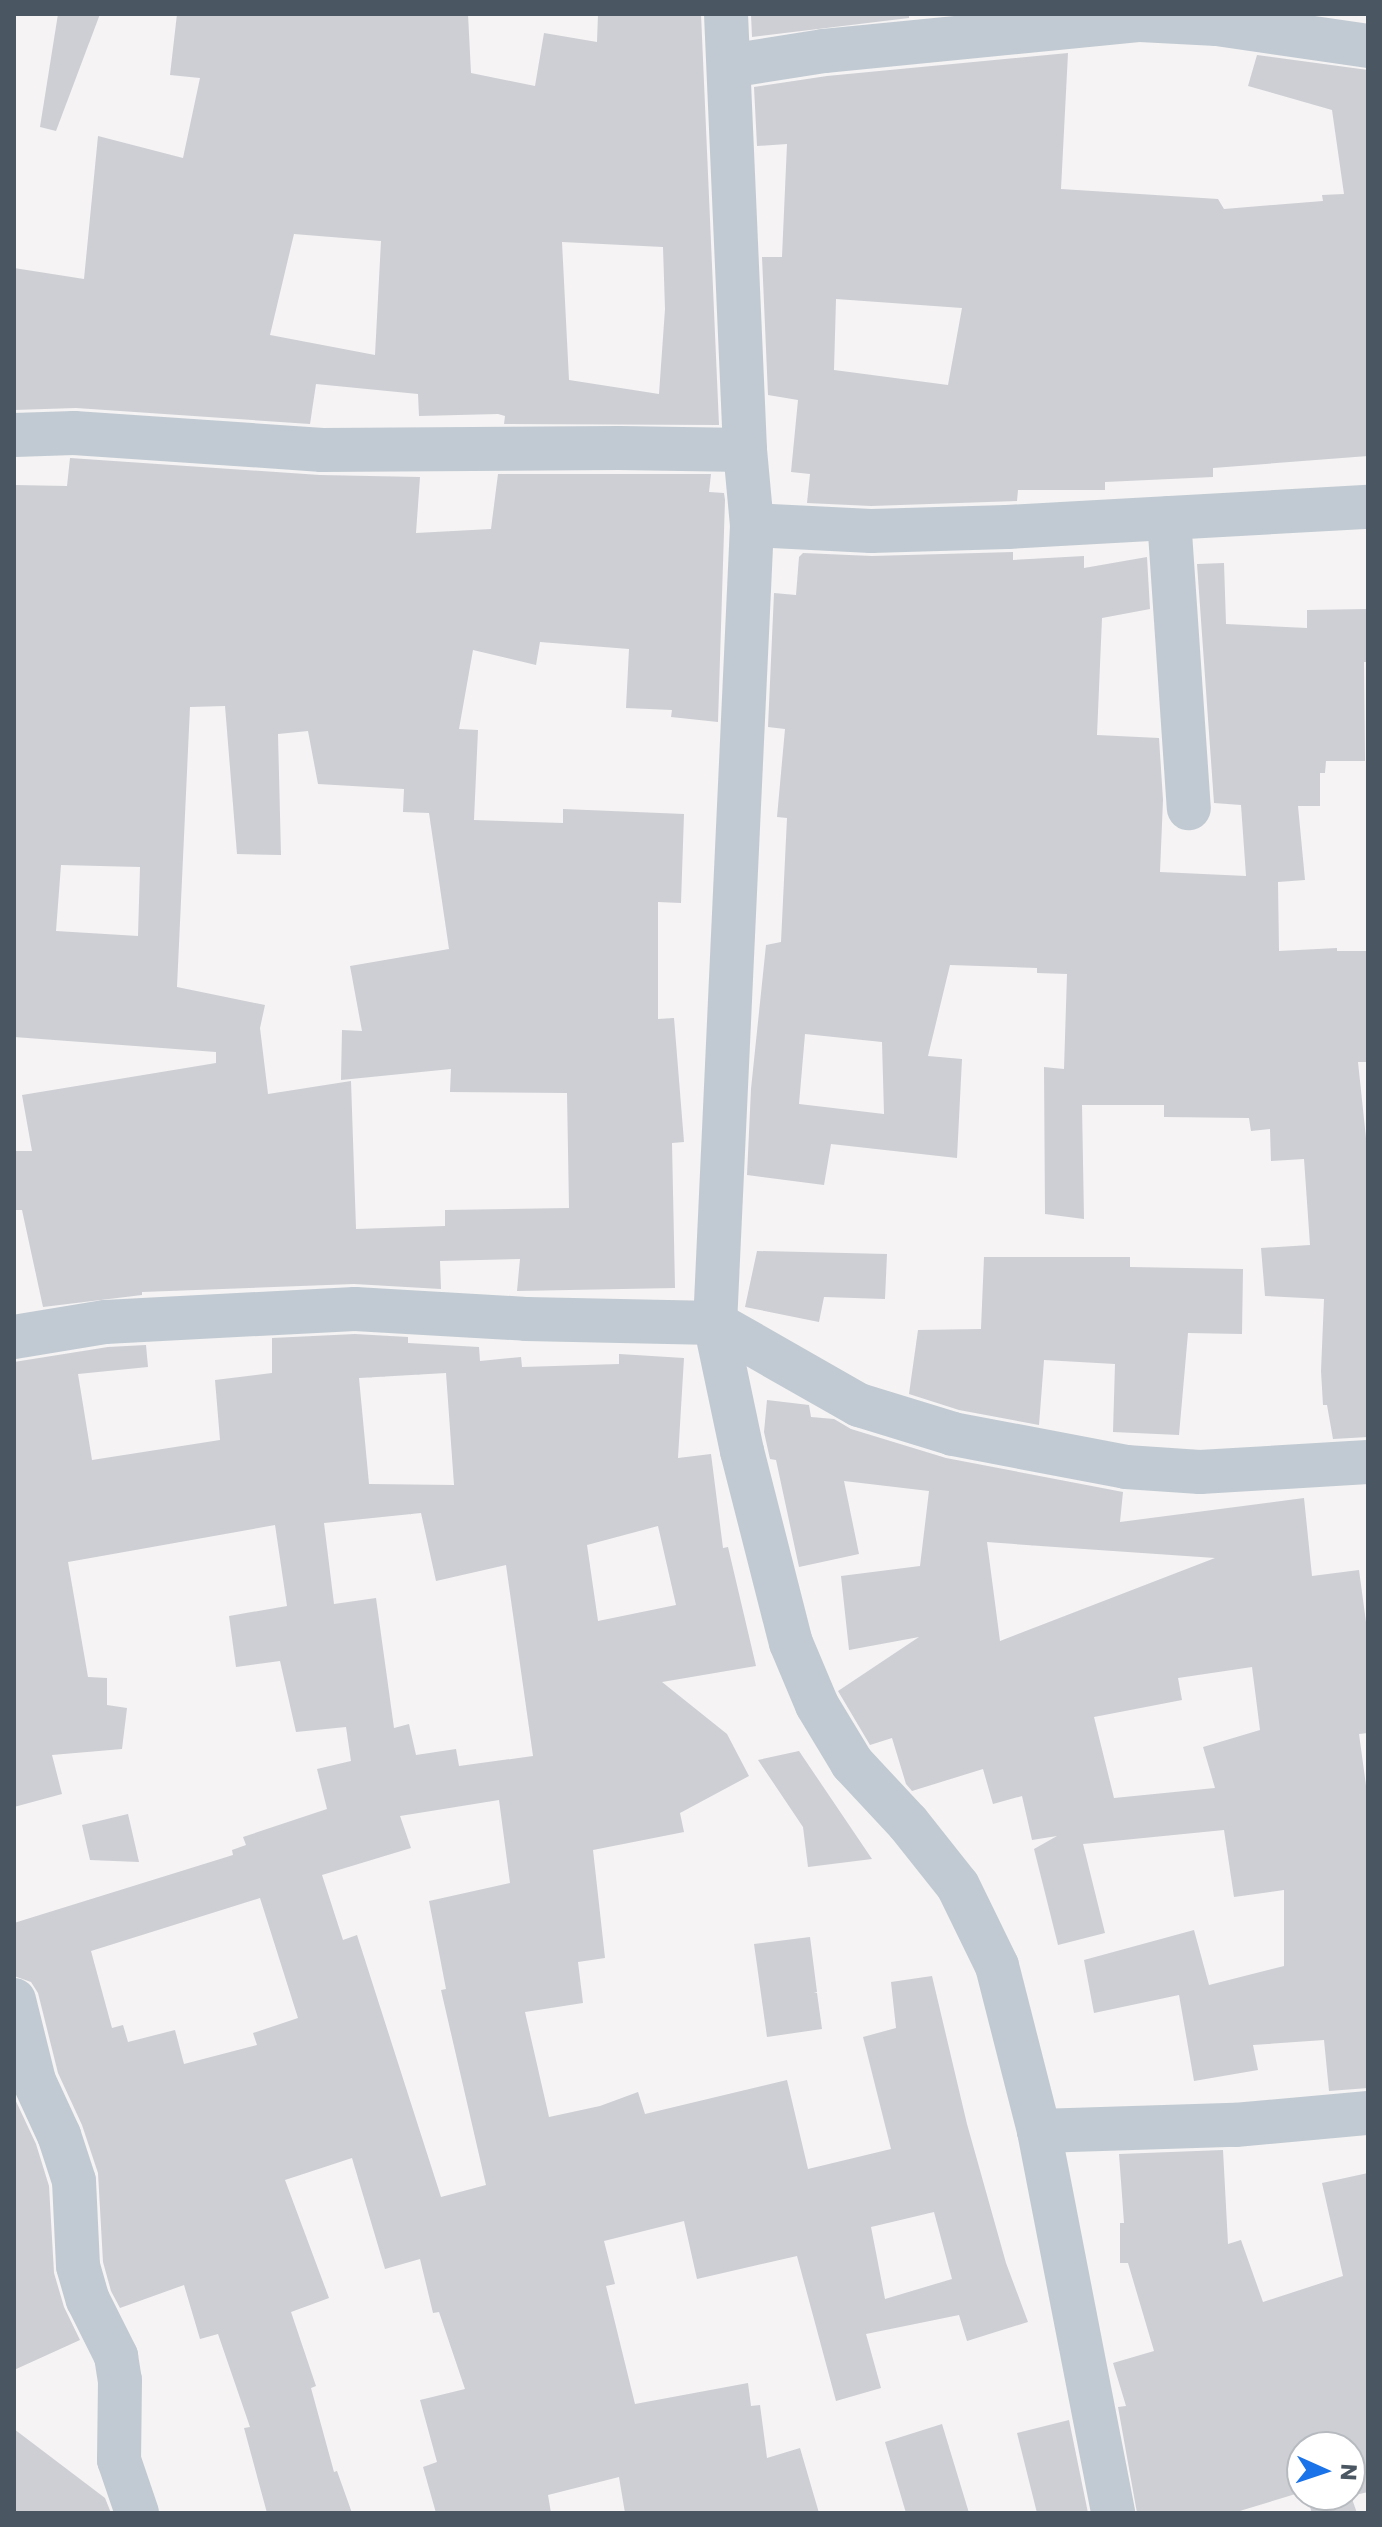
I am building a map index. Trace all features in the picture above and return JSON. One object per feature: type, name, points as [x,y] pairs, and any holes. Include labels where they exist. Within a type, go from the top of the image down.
[{"type":"street","points":[[726,14],[745,450],[752,525],[715,1323],[742,1451],[791,1643],[817,1705],[852,1763],[908,1823],[958,1886],[997,1966],[1039,2131],[1113,2513]]},
{"type":"street","points":[[729,66],[853,48],[1140,20],[1217,24],[1368,46]]},
{"type":"street","points":[[14,435],[74,433],[322,450],[745,450]]},
{"type":"street","points":[[752,525],[871,531],[1368,507]]},
{"type":"street","points":[[1169,518],[1189,808]]},
{"type":"street","points":[[14,1337],[105,1322],[355,1309],[526,1319],[715,1323],[859,1405],[953,1434],[1126,1467],[1185,1471],[1289,1470],[1368,1462]]},
{"type":"street","points":[[14,2000],[34,2081],[59,2135],[74,2181],[78,2266],[88,2300],[116,2356],[120,2380],[119,2460],[137,2513]]},
{"type":"street","points":[[1039,2131],[1235,2125],[1368,2113]]},
{"type":"building","points":[[58,14],[100,14],[56,131],[40,127]]},
{"type":"building","points":[[177,14],[468,14],[471,73],[535,86],[544,33],[597,42],[598,14],[701,14],[719,425],[504,424],[505,416],[498,414],[419,416],[418,394],[316,384],[310,424],[76,408],[14,410],[14,268],[84,279],[98,136],[183,158],[200,78],[170,75]],"holes":[[[294,234],[381,241],[375,355],[270,335]],[[562,242],[663,247],[665,309],[659,394],[569,380]]]},
{"type":"building","points":[[751,14],[909,14],[909,18],[752,37]]},
{"type":"building","points":[[1068,53],[1061,189],[1218,199],[1224,209],[1323,201],[1322,195],[1344,194],[1332,110],[1248,86],[1257,55],[1368,70],[1368,456],[1213,468],[1213,477],[1105,482],[1105,490],[1018,490],[1017,501],[871,506],[807,503],[810,474],[791,472],[798,400],[768,395],[762,257],[782,257],[787,144],[757,146],[754,87],[827,76]],"holes":[[[836,299],[962,308],[948,385],[834,370]]]},
{"type":"building","points":[[70,458],[320,475],[420,477],[416,533],[491,529],[498,474],[711,474],[709,492],[724,493],[725,500],[718,722],[671,717],[672,710],[626,708],[629,649],[540,642],[536,665],[473,650],[459,729],[478,730],[474,820],[563,823],[563,809],[684,814],[681,903],[658,902],[658,1019],[674,1018],[684,1142],[672,1143],[675,1288],[517,1291],[520,1259],[440,1261],[441,1289],[354,1284],[142,1292],[142,1295],[43,1307],[22,1210],[14,1210],[14,1151],[32,1151],[22,1095],[216,1063],[216,1052],[14,1037],[14,485],[67,486]],"holes":[[[225,706],[237,854],[281,855],[278,734],[308,731],[318,784],[404,789],[403,812],[429,813],[449,949],[350,966],[362,1031],[342,1030],[341,1080],[451,1069],[450,1092],[567,1093],[569,1208],[445,1210],[445,1226],[356,1229],[351,1081],[268,1094],[260,1028],[265,1005],[177,987],[190,707]],[[61,865],[140,867],[138,936],[56,931]]]},
{"type":"building","points":[[1013,552],[1013,560],[1084,556],[1084,568],[1147,557],[1150,609],[1102,618],[1097,735],[1159,738],[1163,800],[1160,872],[1246,876],[1241,805],[1214,803],[1197,564],[1224,563],[1226,624],[1307,628],[1307,610],[1368,609],[1368,662],[1364,662],[1365,761],[1326,761],[1325,773],[1320,773],[1320,806],[1298,806],[1305,880],[1278,882],[1279,951],[1337,948],[1337,951],[1368,951],[1368,1062],[1358,1062],[1368,1157],[1368,1437],[1333,1439],[1327,1405],[1323,1405],[1324,1299],[1265,1296],[1261,1248],[1310,1245],[1304,1159],[1271,1161],[1270,1129],[1251,1131],[1249,1118],[1164,1117],[1164,1105],[1082,1105],[1084,1219],[1045,1214],[1044,1067],[1064,1069],[1067,974],[1037,973],[1037,968],[950,965],[928,1056],[962,1059],[957,1158],[831,1144],[824,1185],[747,1175],[751,1089],[766,945],[781,942],[787,818],[777,817],[785,729],[768,727],[774,593],[796,595],[799,557],[803,553],[872,556]],"holes":[[[805,1034],[882,1042],[884,1114],[799,1104]]]},
{"type":"building","points":[[757,1251],[887,1254],[885,1299],[824,1297],[819,1322],[745,1307]]},
{"type":"building","points":[[984,1257],[1130,1257],[1130,1267],[1243,1269],[1242,1334],[1188,1333],[1179,1435],[1113,1432],[1115,1364],[1044,1360],[1039,1425],[959,1410],[909,1394],[918,1330],[981,1329]]},
{"type":"building","points":[[355,1334],[408,1337],[408,1343],[479,1347],[480,1361],[521,1357],[522,1367],[619,1364],[619,1354],[684,1358],[678,1458],[711,1454],[723,1548],[728,1547],[756,1666],[662,1682],[727,1734],[749,1776],[680,1813],[684,1832],[593,1850],[605,1958],[578,1962],[583,2003],[525,2012],[549,2117],[600,2106],[638,2092],[645,2114],[787,2080],[808,2169],[891,2149],[863,2037],[896,2028],[891,1982],[932,1976],[967,2124],[1006,2263],[1028,2322],[967,2341],[959,2315],[866,2334],[881,2388],[836,2401],[797,2256],[697,2279],[684,2221],[604,2241],[615,2284],[606,2286],[635,2404],[748,2383],[751,2406],[760,2405],[767,2458],[800,2448],[819,2513],[625,2513],[619,2477],[548,2495],[551,2513],[436,2513],[423,2467],[437,2462],[420,2400],[465,2389],[439,2312],[433,2313],[420,2259],[385,2269],[352,2158],[285,2180],[329,2298],[291,2312],[316,2386],[311,2388],[334,2472],[337,2471],[352,2513],[267,2513],[244,2428],[250,2427],[218,2334],[200,2339],[184,2285],[120,2308],[111,2291],[103,2262],[98,2173],[82,2125],[58,2073],[38,1993],[31,1982],[14,1976],[14,1923],[233,1855],[232,1850],[246,1845],[243,1837],[327,1809],[317,1769],[351,1761],[346,1727],[296,1732],[280,1661],[236,1667],[229,1616],[287,1606],[275,1525],[68,1562],[88,1677],[107,1678],[107,1705],[127,1708],[122,1749],[52,1755],[62,1794],[14,1807],[14,1362],[108,1347],[146,1345],[148,1367],[78,1374],[92,1460],[220,1440],[215,1380],[272,1373],[272,1338]],"holes":[[[446,1373],[454,1485],[369,1484],[359,1378]],[[421,1513],[436,1581],[506,1565],[533,1756],[459,1766],[456,1749],[416,1755],[409,1724],[394,1728],[376,1598],[334,1604],[324,1523]],[[658,1526],[676,1605],[598,1621],[587,1545]],[[499,1800],[510,1883],[429,1901],[446,1989],[441,1990],[486,2185],[441,2197],[357,1935],[343,1940],[322,1875],[411,1848],[400,1816]],[[260,1898],[298,2018],[253,2033],[257,2045],[184,2064],[175,2030],[128,2042],[123,2025],[112,2028],[91,1951]],[[934,2212],[952,2279],[885,2299],[871,2227]]]},
{"type":"building","points":[[767,1400],[809,1405],[811,1417],[834,1419],[851,1429],[946,1458],[1123,1492],[1120,1522],[1304,1498],[1312,1576],[1359,1570],[1368,1637],[1368,1733],[1359,1734],[1368,1800],[1368,2088],[1329,2091],[1324,2040],[1253,2045],[1258,2070],[1194,2081],[1179,1995],[1094,2013],[1084,1960],[1194,1930],[1209,1985],[1284,1966],[1284,1890],[1234,1897],[1224,1830],[1083,1844],[1105,1933],[1058,1945],[1034,1849],[1057,1836],[1032,1840],[1022,1796],[993,1804],[983,1769],[912,1791],[906,1784],[892,1738],[870,1745],[838,1691],[919,1637],[849,1650],[841,1576],[920,1566],[929,1491],[844,1481],[859,1554],[799,1567],[776,1460],[770,1459],[764,1432]],"holes":[[[987,1542],[1055,1547],[1215,1558],[1000,1641]],[[1252,1667],[1260,1730],[1203,1747],[1215,1788],[1114,1798],[1094,1717],[1182,1700],[1178,1678]]]},
{"type":"building","points":[[799,1751],[872,1859],[808,1867],[803,1827],[758,1760]]},
{"type":"building","points":[[128,1814],[139,1862],[90,1860],[82,1825]]},
{"type":"building","points":[[810,1937],[817,1992],[814,1993],[817,1993],[822,2029],[767,2037],[754,1944]]},
{"type":"building","points":[[14,2097],[36,2144],[49,2186],[54,2273],[64,2307],[80,2340],[14,2370]]},
{"type":"building","points":[[1223,2150],[1228,2244],[1241,2240],[1263,2302],[1343,2276],[1322,2183],[1368,2173],[1368,2492],[1366,2431],[1286,2431],[1286,2497],[1233,2513],[1137,2513],[1118,2407],[1126,2406],[1113,2363],[1154,2351],[1128,2263],[1120,2263],[1120,2223],[1124,2223],[1119,2154]]},
{"type":"building","points":[[1069,2420],[1088,2513],[1037,2513],[1017,2433]]},
{"type":"building","points":[[942,2424],[969,2513],[906,2513],[885,2442]]},
{"type":"building","points":[[14,2429],[105,2498],[111,2513],[14,2513]]},
{"type":"building","points":[[1311,2511],[1357,2513],[1312,2513]]}]
